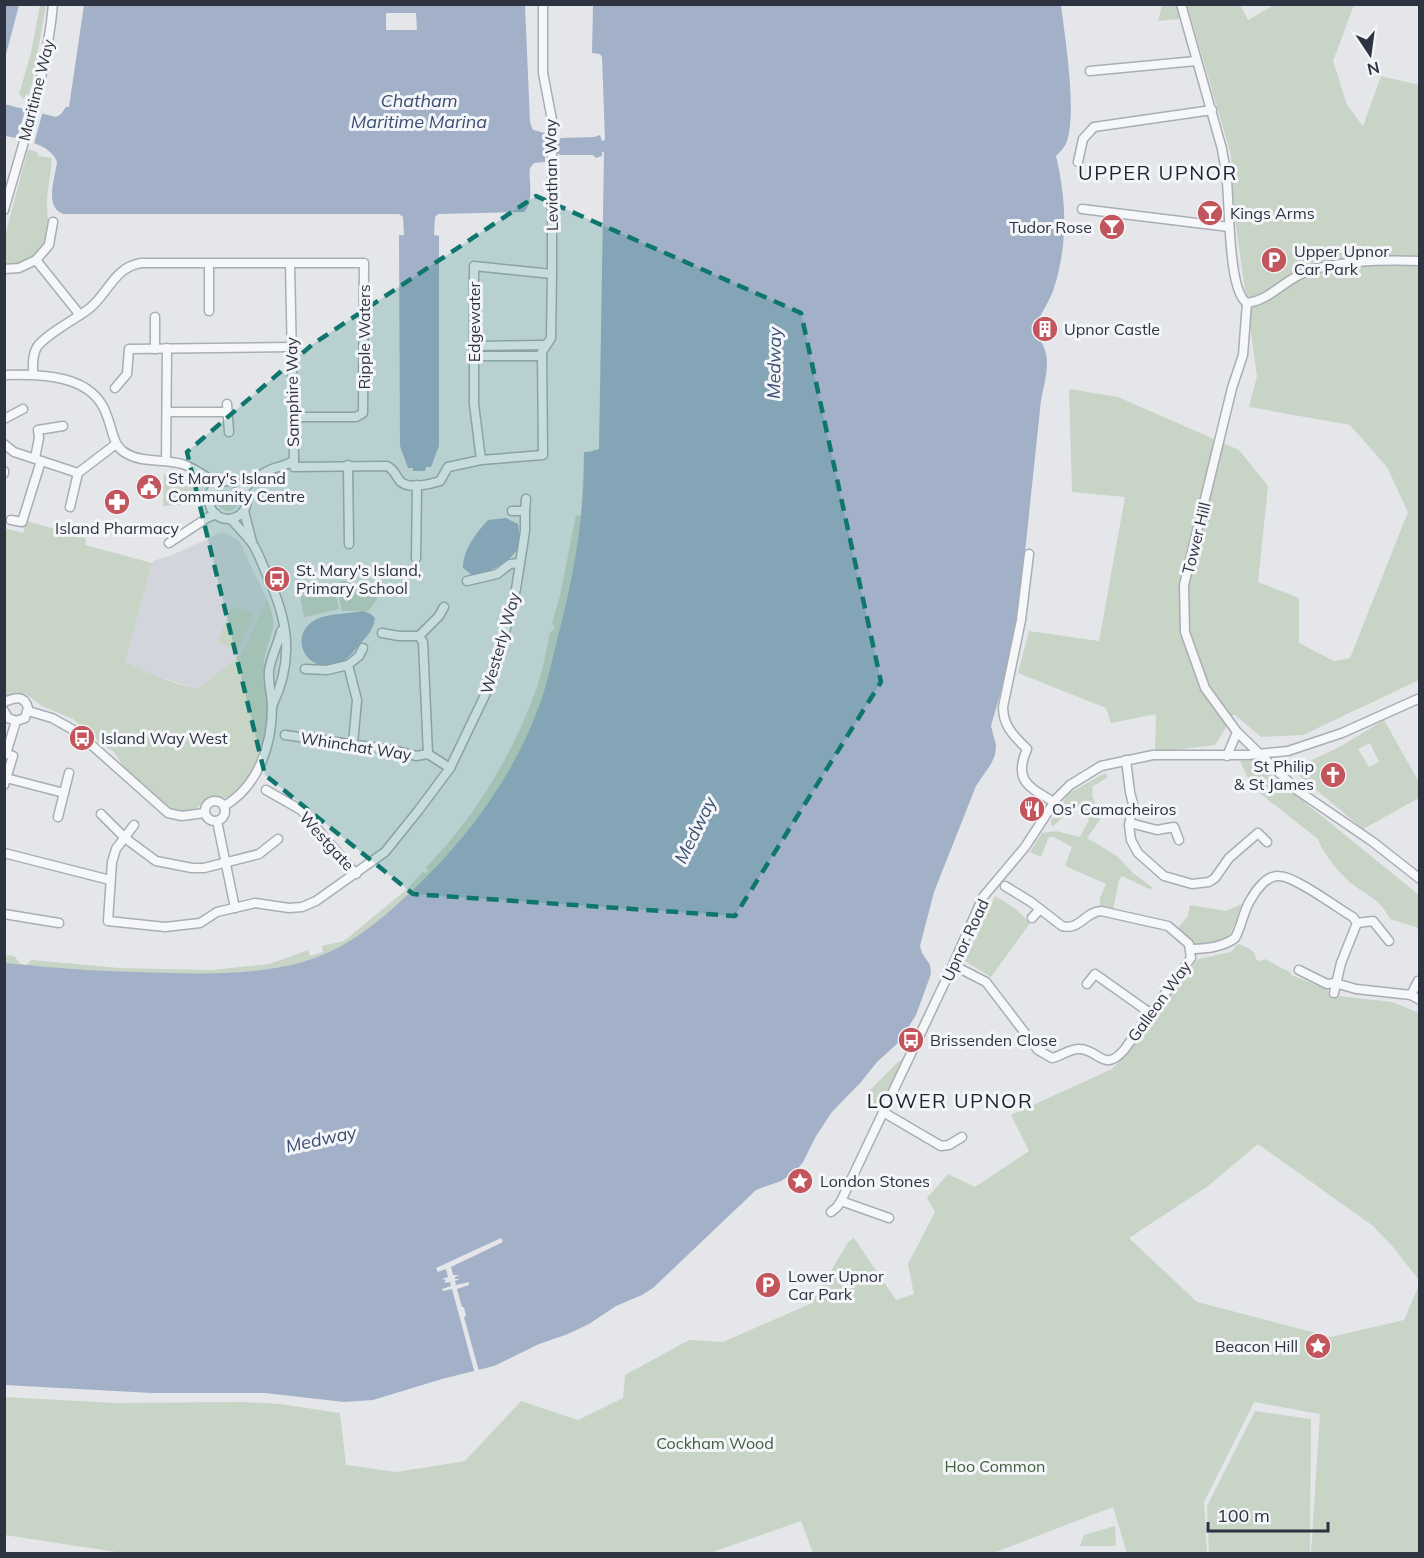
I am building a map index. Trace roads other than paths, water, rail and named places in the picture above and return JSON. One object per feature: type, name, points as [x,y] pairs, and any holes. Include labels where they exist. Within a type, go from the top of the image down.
[{"type":"street","name":"Maritime Way","points":[[4,210],[41,76],[51,28],[53,4]]},
{"type":"street","name":"Leviathan Way","points":[[543,4],[543,73],[552,120],[552,274]]},
{"type":"street","points":[[1181,4],[1212,110],[1227,173],[1229,227],[1238,290],[1242,300],[1247,303],[1257,302],[1291,279],[1308,271],[1383,260],[1419,261]]},
{"type":"street","points":[[1090,71],[1196,61]]},
{"type":"street","points":[[1078,162],[1083,139],[1094,127],[1212,110]]},
{"type":"street","points":[[1082,209],[1229,227]]},
{"type":"street","points":[[4,269],[19,268],[36,260],[49,245],[53,222]]},
{"type":"street","points":[[36,260],[80,315]]},
{"type":"street","points":[[33,374],[34,354],[39,345],[95,303],[118,274],[129,266],[141,263],[290,264]]},
{"type":"street","name":"Ripple Waters","points":[[290,264],[364,263],[363,413],[356,417],[293,417]]},
{"type":"street","points":[[209,264],[209,311]]},
{"type":"street","name":"Samphire Way","points":[[243,489],[258,476],[294,460],[290,264]]},
{"type":"street","name":"Edgewater","points":[[481,460],[474,404],[474,266],[552,274]]},
{"type":"street","points":[[294,460],[294,467],[387,466],[402,483],[417,485],[440,481],[448,467],[481,460],[543,455],[542,356],[551,338],[552,274]]},
{"type":"street","name":"Tower Hill","points":[[1247,303],[1243,355],[1184,585],[1185,632],[1205,688],[1237,732],[1297,790],[1373,842],[1419,879]]},
{"type":"street","points":[[154,317],[155,349]]},
{"type":"street","points":[[474,346],[546,345]]},
{"type":"street","points":[[115,388],[127,374],[129,349],[291,347]]},
{"type":"street","points":[[166,461],[167,348]]},
{"type":"street","points":[[474,356],[542,356]]},
{"type":"street","points":[[4,375],[57,376],[76,384],[95,394],[104,406],[116,444],[122,451],[139,459],[182,464],[197,470],[218,485]]},
{"type":"street","points":[[167,412],[227,408],[229,432]]},
{"type":"street","points":[[4,419],[23,409]]},
{"type":"street","points":[[11,520],[22,522],[38,459],[38,430],[63,426]]},
{"type":"street","points":[[70,507],[78,473],[116,444]]},
{"type":"street","points":[[5,449],[78,473]]},
{"type":"street","points":[[349,544],[351,466]]},
{"type":"street","points":[[244,511],[236,518],[220,517],[210,505],[211,494],[223,482],[234,482],[243,489],[247,499],[244,511],[252,542],[278,599],[287,659],[284,678],[272,706]]},
{"type":"street","points":[[416,558],[417,485]]},
{"type":"street","name":"Westerly Way","points":[[110,880],[108,921],[165,927],[200,923],[217,912],[255,903],[289,908],[302,907],[316,901],[385,852],[450,768],[481,705],[501,648],[516,589],[525,531],[526,499]]},
{"type":"street","points":[[512,511],[525,511]]},
{"type":"street","points":[[169,543],[216,514]]},
{"type":"street","points":[[231,519],[252,542]]},
{"type":"street","points":[[1029,554],[1021,620],[1003,717],[1011,733],[1027,749],[1021,769],[1024,781],[1032,789],[1054,802]]},
{"type":"street","points":[[467,581],[497,574],[510,564],[520,563]]},
{"type":"street","points":[[382,633],[419,636],[444,608]]},
{"type":"street","points":[[224,806],[238,798],[252,782],[261,765],[268,742],[272,706],[269,672],[272,653],[280,638],[283,624]]},
{"type":"street","points":[[419,636],[423,642],[428,754],[450,768]]},
{"type":"street","points":[[305,669],[326,670],[348,665],[357,658],[363,648]]},
{"type":"street","points":[[348,665],[357,702],[353,744]]},
{"type":"street","points":[[13,698],[21,698],[27,704],[28,711],[25,718],[16,721],[8,718],[5,706],[13,698]]},
{"type":"street","name":"Upnor Road","points":[[831,1212],[841,1201],[983,897],[1024,847],[1054,802],[1071,783],[1093,769],[1126,760],[1158,755],[1227,756],[1288,751],[1342,733],[1419,698]]},
{"type":"street","points":[[28,711],[52,718],[77,732],[168,813],[182,816],[204,813]]},
{"type":"street","points":[[16,721],[5,754],[13,756],[5,782],[64,793]]},
{"type":"street","points":[[1227,756],[1237,732]]},
{"type":"street","name":"Whinchat Way","points":[[285,735],[396,750],[416,756],[428,754]]},
{"type":"street","points":[[1126,760],[1133,804],[1130,823],[1130,837],[1133,845],[1155,869],[1172,880],[1202,884],[1215,878],[1229,858],[1258,834]]},
{"type":"street","points":[[58,818],[69,773]]},
{"type":"street","name":"Westgate","points":[[266,790],[301,810],[356,874]]},
{"type":"street","points":[[204,813],[206,806],[212,801],[224,806]]},
{"type":"street","points":[[204,813],[210,821],[217,821],[224,816],[224,806]]},
{"type":"street","points":[[101,814],[125,838],[156,861],[192,868],[225,863],[259,854],[278,839]]},
{"type":"street","points":[[217,821],[235,908]]},
{"type":"street","points":[[1130,823],[1157,830],[1174,827],[1179,840]]},
{"type":"street","points":[[4,853],[110,880],[116,849],[134,825]]},
{"type":"street","points":[[1250,826],[1267,842]]},
{"type":"street","points":[[1191,949],[1221,945],[1235,938],[1250,899],[1266,881],[1279,876],[1310,890],[1353,917],[1357,923]]},
{"type":"street","name":"Galleon Way","points":[[953,965],[984,980],[1038,1050],[1052,1058],[1082,1049],[1099,1059],[1113,1059],[1124,1050],[1191,958],[1191,949],[1182,936],[1168,927],[1117,913],[1092,912],[1078,924],[1062,926],[1005,886]]},
{"type":"street","points":[[1032,918],[1040,909]]},
{"type":"street","points":[[4,914],[59,923]]},
{"type":"street","points":[[1357,923],[1373,921],[1389,941]]},
{"type":"street","points":[[1334,993],[1335,983],[1357,923]]},
{"type":"street","points":[[1299,970],[1327,984],[1335,983],[1356,989],[1415,998],[1418,981]]},
{"type":"street","points":[[1087,984],[1095,974],[1150,1013]]},
{"type":"street","points":[[883,1112],[941,1146],[949,1145],[962,1137]]},
{"type":"street","points":[[841,1201],[889,1218]]},
{"type":"water","points":[[4,5],[19,5],[5,58]]},
{"type":"water","points":[[84,5],[525,5],[530,122],[533,130],[545,133],[546,142],[557,142],[561,138],[600,135],[602,141],[605,140],[602,57],[600,54],[592,53],[593,5],[1061,5],[1071,93],[1070,128],[1067,141],[1056,156],[1064,207],[1063,241],[1058,274],[1053,291],[1041,315],[1037,332],[1046,354],[1047,371],[1041,400],[1018,619],[991,726],[996,745],[995,755],[976,786],[934,892],[920,946],[930,965],[931,974],[916,1015],[899,1042],[877,1062],[832,1112],[796,1171],[781,1181],[756,1190],[653,1288],[616,1306],[589,1324],[539,1344],[494,1366],[373,1400],[344,1402],[265,1393],[152,1393],[5,1385],[5,963],[108,971],[203,973],[254,971],[303,962],[344,944],[392,909],[446,856],[484,809],[516,757],[541,701],[576,555],[583,493],[584,452],[599,449],[604,152],[602,156],[596,158],[593,155],[545,153],[545,162],[534,163],[530,168],[530,197],[524,212],[438,214],[435,217],[434,235],[439,236],[439,446],[431,467],[426,467],[425,471],[413,471],[413,468],[408,468],[400,446],[399,235],[404,235],[403,217],[399,214],[63,214],[57,210],[52,199],[57,162],[54,156],[42,147],[5,136],[4,104],[56,117],[66,107],[69,107]]},
{"type":"water","points":[[506,518],[518,524],[520,539],[518,548],[510,558],[498,566],[484,573],[472,575],[463,568],[465,555],[471,542],[488,520]]},
{"type":"water","points":[[363,611],[375,618],[373,626],[346,659],[333,665],[322,665],[312,661],[302,645],[302,636],[307,627],[322,617]]},
{"type":"place","name":"Kings Arms","points":[[1210,213]]},
{"type":"place","name":"Tudor Rose","points":[[1112,227]]},
{"type":"place","name":"Upper Upnor Car Park","points":[[1274,260]]},
{"type":"place","name":"Upnor Castle","points":[[1045,329]]},
{"type":"place","name":"St Mary's Island Community Centre","points":[[149,487]]},
{"type":"place","name":"Island Pharmacy","points":[[117,502]]},
{"type":"place","name":"St. Mary's Island, Primary School","points":[[277,579]]},
{"type":"place","name":"Island Way West","points":[[82,738]]},
{"type":"place","name":"St Philip & St James","points":[[1333,775]]},
{"type":"place","name":"Os' Camacheiros","points":[[1032,809]]},
{"type":"place","name":"Brissenden Close","points":[[911,1040]]},
{"type":"place","name":"London Stones","points":[[800,1181]]},
{"type":"place","name":"Lower Upnor Car Park","points":[[768,1285]]},
{"type":"place","name":"Beacon Hill","points":[[1318,1346]]},
{"type":"district","name":"UPPER UPNOR","points":[[1158,172]]},
{"type":"district","name":"LOWER UPNOR","points":[[950,1100]]},
{"type":"water label","name":"Chatham Maritime Marina","points":[[419,110]]},
{"type":"water label","name":"Medway","points":[[774,363]]},
{"type":"water label","name":"Medway","points":[[695,830]]},
{"type":"water label","name":"Medway","points":[[321,1139]]},
{"type":"park label","name":"Cockham Wood","points":[[715,1443]]},
{"type":"park label","name":"Hoo Common","points":[[995,1466]]}]
